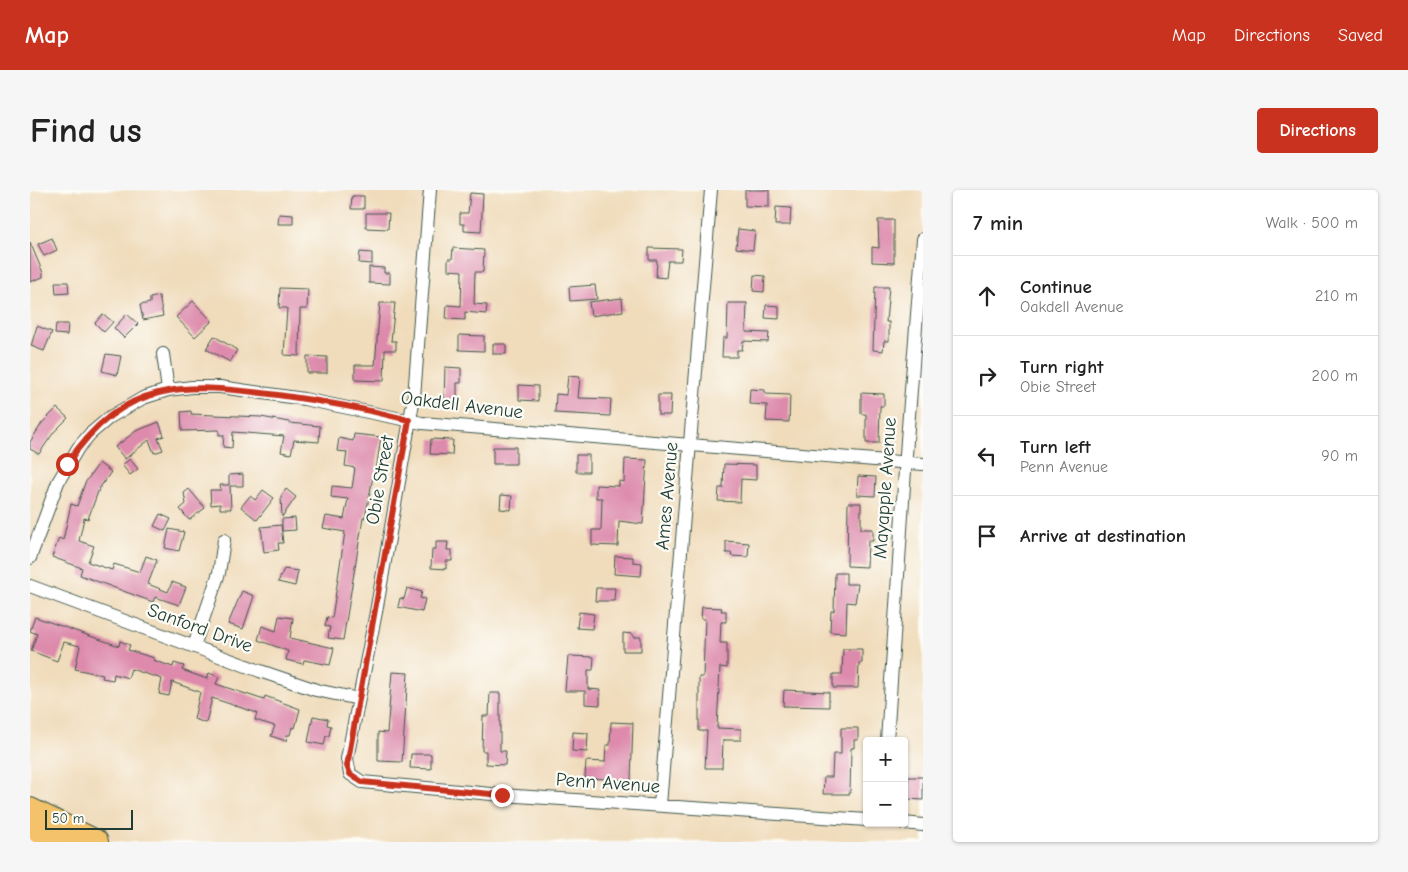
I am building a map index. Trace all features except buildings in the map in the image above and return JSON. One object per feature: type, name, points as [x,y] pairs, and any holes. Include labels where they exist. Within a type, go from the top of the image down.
[{"type":"highway","points":[[30,810],[96,842]]},
{"type":"highway","points":[[30,831],[60,842]]},
{"type":"street","name":"Obie Street","points":[[350,774],[347,759],[414,397],[430,190]]},
{"type":"street","name":"Ames Avenue","points":[[660,805],[711,190]]},
{"type":"street","name":"Mayapple Avenue","points":[[887,737],[905,463],[923,239]]},
{"type":"street","points":[[162,354],[168,390]]},
{"type":"street","name":"Oakdell Avenue","points":[[30,558],[58,482],[78,448],[90,434],[126,406],[152,394],[192,387],[230,389],[341,404],[409,420],[923,464]]},
{"type":"street","points":[[194,646],[218,573],[224,540]]},
{"type":"street","name":"Sanford Drive","points":[[30,586],[316,690],[359,699]]},
{"type":"street","name":"Penn Avenue","points":[[350,774],[362,782],[502,795],[863,820]]},
{"type":"street","points":[[908,823],[923,825]]},
{"type":"route","points":[[67,464],[90,434],[110,417],[126,406],[143,398],[168,390],[192,387],[220,388],[304,398],[341,404],[409,420],[407,441],[347,766],[350,774],[356,780],[362,782],[502,795]]}]
